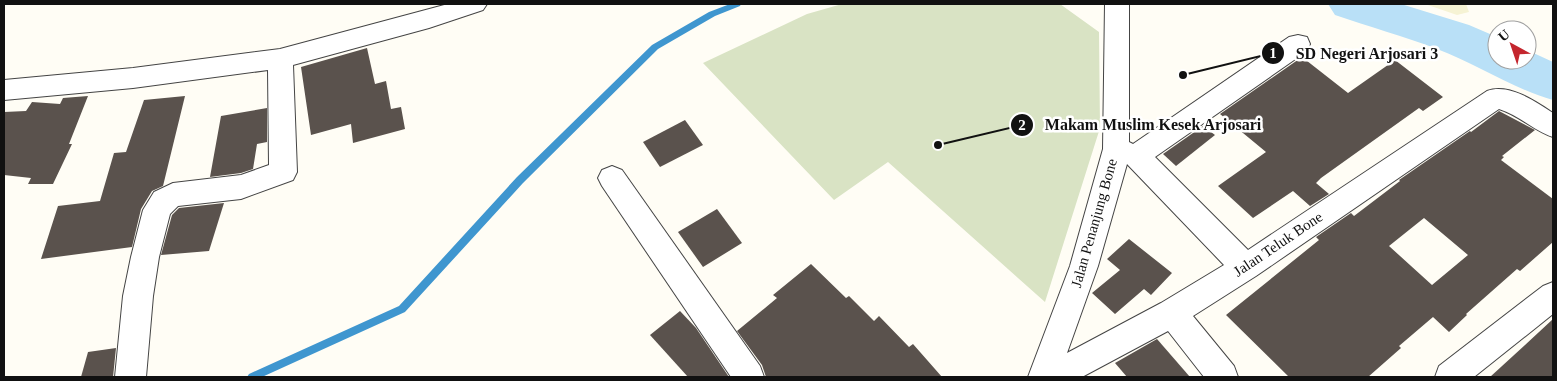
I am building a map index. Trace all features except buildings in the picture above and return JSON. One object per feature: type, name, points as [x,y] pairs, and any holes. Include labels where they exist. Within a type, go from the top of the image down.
[{"type":"street","points":[[4,90],[133,78],[280,59],[440,9],[475,4]]},
{"type":"street","name":"Jalan Penanjung Bone","points":[[1043,377],[1126,152],[1117,4]]},
{"type":"street","points":[[1246,267],[1126,152],[1298,44]]},
{"type":"street","points":[[130,377],[141,276],[157,210],[161,204],[173,196],[241,188],[283,172],[280,59]]},
{"type":"street","name":"Jalan Teluk Bone","points":[[1052,377],[1172,313],[1246,267],[1496,98],[1521,105],[1553,126]]},
{"type":"street","points":[[612,178],[749,377]]},
{"type":"street","points":[[1450,377],[1553,296]]},
{"type":"street","points":[[1172,313],[1223,377]]},
{"type":"shaded area","points":[[1425,4],[1466,4],[1469,12],[1457,15]]},
{"type":"green space","points":[[842,4],[1060,4],[1099,32],[1100,128],[1045,302],[888,162],[834,200],[703,63],[807,14]]},
{"type":"waterway","points":[[252,377],[402,309],[520,180],[655,47],[712,14],[737,4]]},
{"type":"waterway","points":[[1350,4],[1453,37],[1487,52]]},
{"type":"waterway","points":[[1527,70],[1553,82]]},
{"type":"place","name":"SD Negeri Arjosari 3","points":[[1183,75]]},
{"type":"place","name":"Makam Muslim Kesek Arjosari","points":[[938,145]]}]
